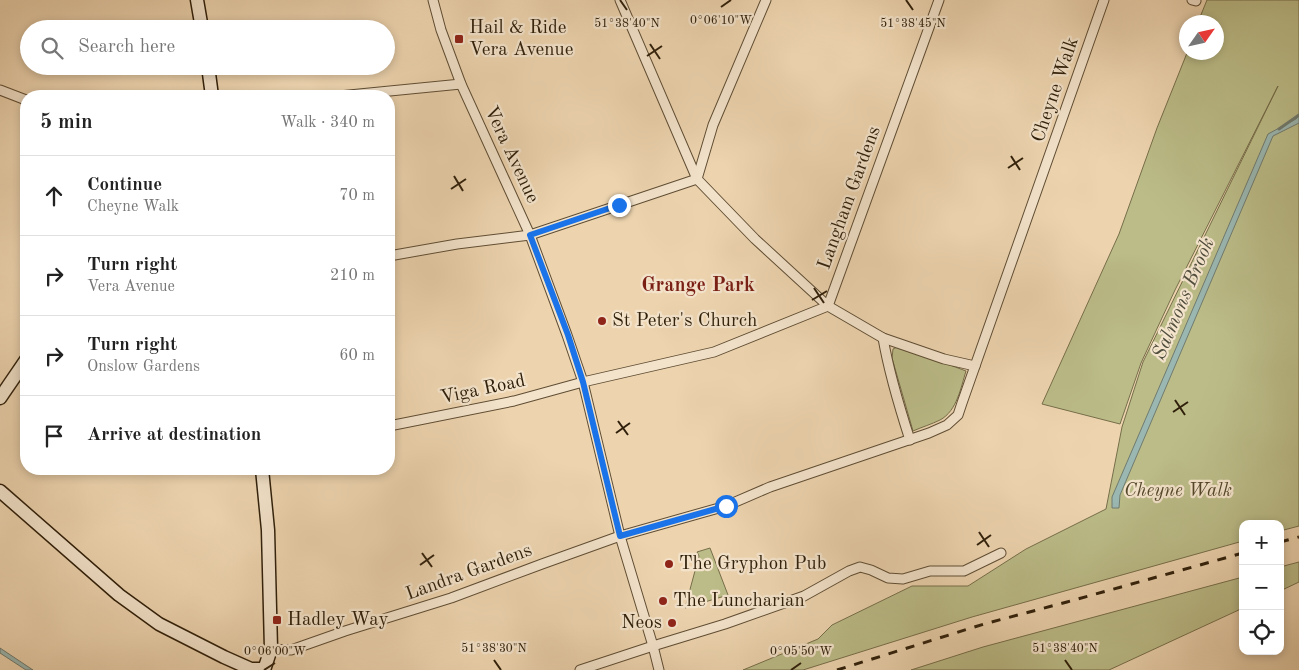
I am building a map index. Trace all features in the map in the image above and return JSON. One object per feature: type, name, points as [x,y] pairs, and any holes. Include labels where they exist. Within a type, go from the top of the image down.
[{"type":"street","points":[[197,0],[200,20]]},
{"type":"street","name":"Vera Avenue","points":[[433,0],[461,84],[530,235],[568,335],[583,382],[620,536],[659,670]]},
{"type":"street","points":[[620,0],[697,179],[754,239],[828,306],[883,338],[944,359],[975,366]]},
{"type":"street","points":[[697,179],[713,125],[766,0]]},
{"type":"street","name":"Langham Gardens","points":[[828,306],[939,0]]},
{"type":"street","name":"Cheyne Walk","points":[[620,536],[726,506],[770,487],[929,434],[947,425],[958,415],[1104,0]]},
{"type":"street","points":[[209,75],[211,90]]},
{"type":"street","points":[[395,90],[461,84]]},
{"type":"street","points":[[0,90],[20,98]]},
{"type":"street","points":[[395,255],[457,244],[530,235],[697,179]]},
{"type":"street","points":[[583,382],[714,352],[828,306]]},
{"type":"street","points":[[883,338],[892,381],[910,440]]},
{"type":"street","points":[[0,398],[20,369]]},
{"type":"street","name":"Viga Road","points":[[395,425],[514,401],[583,382]]},
{"type":"street","points":[[0,490],[119,595],[159,624],[251,669],[264,670],[271,650],[268,530],[263,475]]},
{"type":"street","name":"Landra Gardens","points":[[271,650],[292,650],[345,631],[451,598],[620,536]]},
{"type":"street","points":[[580,670],[725,624],[804,596],[849,571],[860,567],[888,578],[903,579],[930,570],[964,571],[1001,553]]},
{"type":"green space","points":[[1207,0],[1299,0],[1299,526],[1284,530],[1284,520],[1239,520],[1239,542],[972,617],[803,670],[743,670],[818,639],[832,625],[912,586],[968,586],[1026,549],[1106,509],[1122,427],[1143,362],[1278,86],[1175,290],[1141,363],[1120,424],[1042,404],[1119,234],[1157,128],[1184,60],[1224,60],[1224,15],[1201,15]]},
{"type":"green space","points":[[899,346],[966,371],[958,398],[951,411],[940,420],[913,431],[892,358],[893,349]]},
{"type":"green space","points":[[710,548],[728,595],[685,608],[699,556],[697,552]]},
{"type":"green space","points":[[1299,562],[1299,582],[1284,589],[1284,566]]},
{"type":"green space","points":[[1239,578],[1239,610],[1109,670],[911,670],[983,647]]},
{"type":"water","points":[[1299,116],[1299,123],[1273,136],[1120,495],[1119,508],[1112,508],[1112,497],[1268,134]]},
{"type":"water","points":[[0,648],[33,670],[26,670],[0,653]]},
{"type":"waterway","name":"Salmons Brook","points":[[1279,129],[1299,115]]},
{"type":"railway","points":[[1284,541],[1299,537]]},
{"type":"railway","points":[[837,670],[984,624],[1239,554]]},
{"type":"place","name":"Hail & Ride Vera Avenue","points":[[459,39]]},
{"type":"place","name":"St Peter's Church","points":[[602,321]]},
{"type":"place","name":"The Gryphon Pub","points":[[669,564]]},
{"type":"place","name":"The Luncharian","points":[[663,601]]},
{"type":"place","name":"Hadley Way","points":[[277,620]]},
{"type":"place","name":"Neos","points":[[672,623]]},
{"type":"district","name":"Grange Park","points":[[698,286]]},
{"type":"route","points":[[619,205],[530,235],[554,296],[583,382],[620,536],[726,506]]}]
